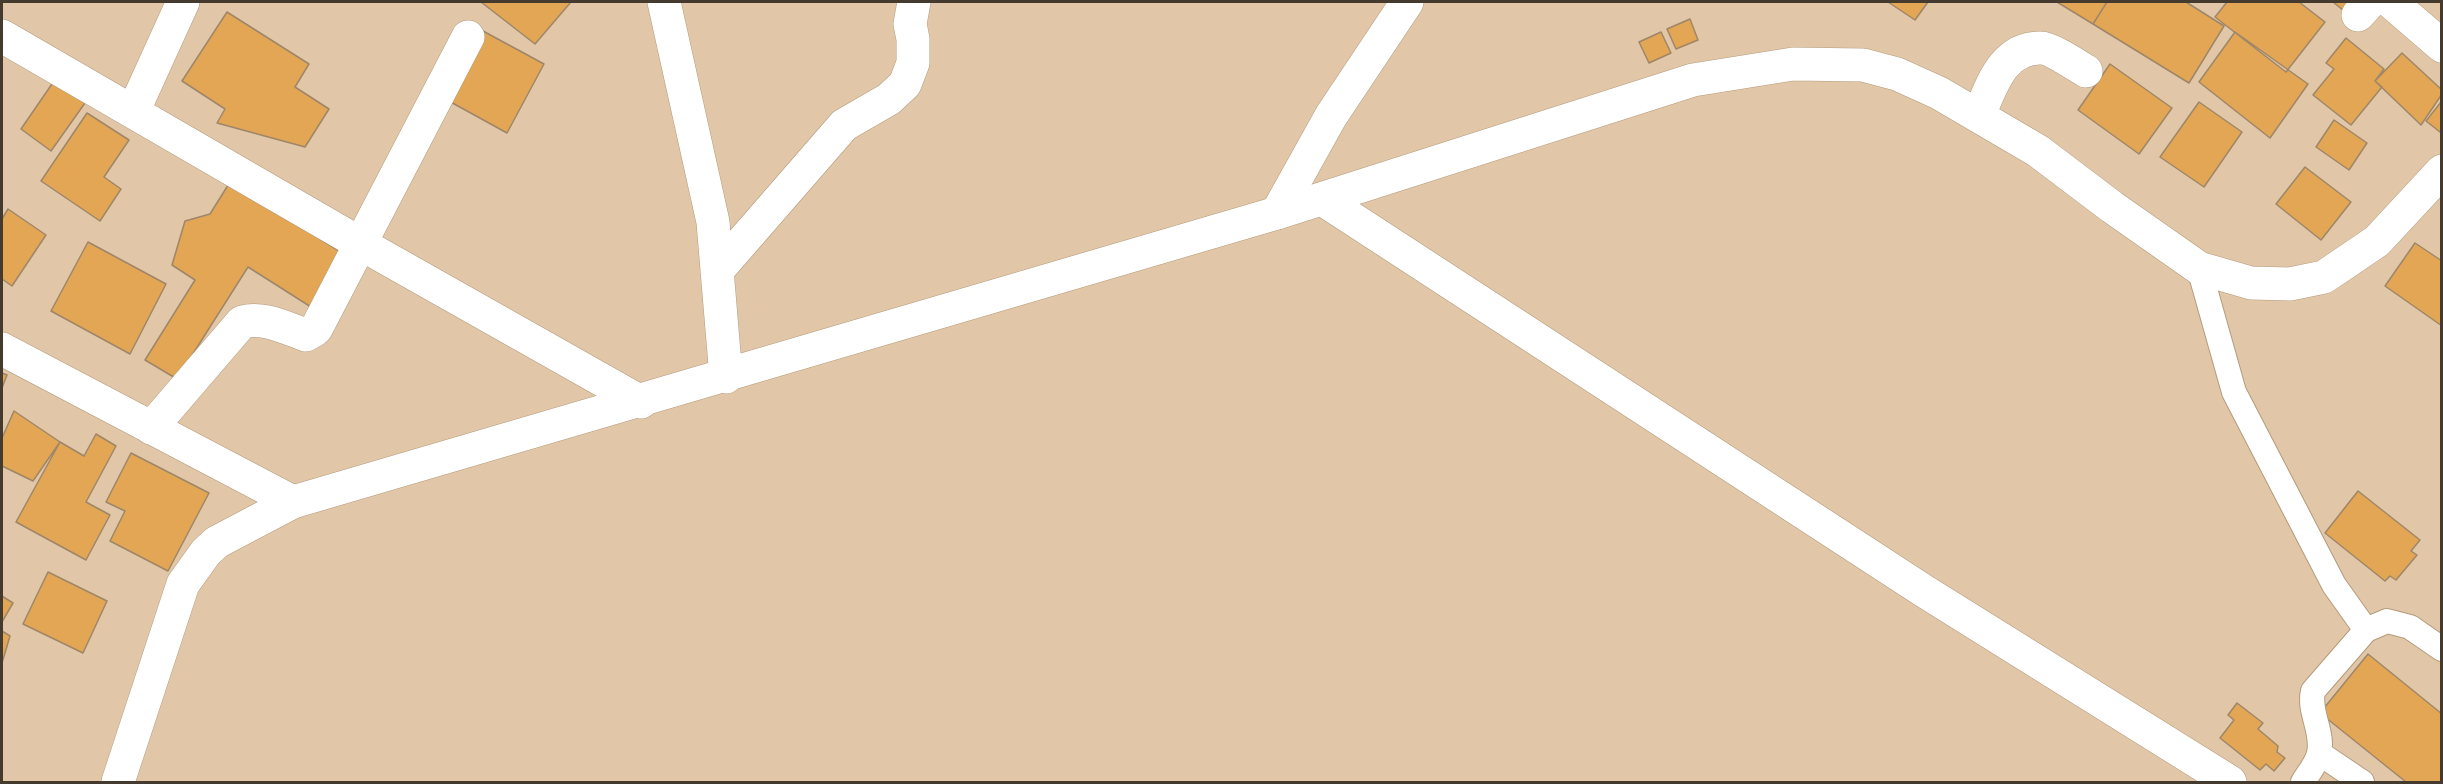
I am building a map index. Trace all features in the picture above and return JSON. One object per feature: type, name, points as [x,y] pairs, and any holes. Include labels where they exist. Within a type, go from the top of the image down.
[{"type":"street","points":[[134,112],[183,2]]},
{"type":"street","points":[[664,2],[713,222],[726,377]]},
{"type":"street","points":[[717,271],[844,125],[889,99],[906,84],[913,63],[914,39],[910,24],[914,2]]},
{"type":"street","points":[[1276,213],[1331,116],[1407,2]]},
{"type":"street","points":[[2391,2],[2442,46]]},
{"type":"street","points":[[2,36],[361,244],[641,402]]},
{"type":"street","points":[[151,428],[242,322],[253,319],[262,320],[306,335],[312,333],[361,244],[468,37]]},
{"type":"street","points":[[1978,115],[1999,69],[2011,58],[2026,50],[2042,47],[2086,71]]},
{"type":"street","points":[[118,783],[183,584],[206,552],[217,542],[293,502],[726,377],[1323,199],[1693,80],[1793,64],[1863,65],[1897,74],[1939,93],[2038,151],[2199,268],[2251,283],[2290,284],[2324,277],[2377,241],[2442,171]]},
{"type":"street","points":[[1323,199],[1894,572],[2230,783]]},
{"type":"street","points":[[2,349],[293,502]]},
{"type":"lane","points":[[2199,268],[2234,393],[2334,585],[2366,630]]},
{"type":"lane","points":[[2303,783],[2319,753],[2320,743],[2311,702],[2313,691],[2366,630],[2387,621],[2395,623],[2410,627],[2442,649]]},
{"type":"lane","points":[[2319,753],[2362,783]]},
{"type":"building","points":[[481,2],[571,2],[535,44]]},
{"type":"building","points":[[1888,2],[1928,2],[1915,20]]},
{"type":"building","points":[[2057,2],[2107,2],[2093,24]]},
{"type":"building","points":[[2107,2],[2186,2],[2224,26],[2189,83],[2093,24]]},
{"type":"building","points":[[2227,2],[2299,2],[2325,22],[2286,72],[2215,17]]},
{"type":"building","points":[[2333,2],[2353,2],[2344,11]]},
{"type":"building","points":[[227,12],[309,64],[295,87],[329,109],[305,147],[217,123],[225,109],[182,81]]},
{"type":"building","points":[[1690,19],[1698,40],[1676,49],[1667,29]]},
{"type":"building","points":[[483,31],[544,64],[507,133],[447,100]]},
{"type":"building","points":[[1661,32],[1671,53],[1649,63],[1639,42]]},
{"type":"building","points":[[2235,32],[2308,84],[2270,138],[2199,82]]},
{"type":"building","points":[[2346,38],[2384,69],[2375,81],[2382,87],[2351,125],[2313,95],[2334,69],[2326,63]]},
{"type":"building","points":[[2402,53],[2442,90],[2442,94],[2421,125],[2375,81]]},
{"type":"building","points":[[2110,64],[2172,108],[2139,154],[2078,110]]},
{"type":"building","points":[[54,81],[85,103],[51,151],[21,129]]},
{"type":"building","points":[[2199,102],[2242,132],[2204,187],[2160,157]]},
{"type":"building","points":[[2441,102],[2442,130],[2440,132],[2426,121]]},
{"type":"building","points":[[87,113],[129,140],[104,177],[121,189],[100,221],[41,181]]},
{"type":"building","points":[[2334,120],[2367,143],[2349,170],[2316,147]]},
{"type":"building","points":[[2305,167],[2351,202],[2321,240],[2276,204]]},
{"type":"building","points":[[230,182],[344,254],[311,307],[248,267],[177,379],[145,360],[195,280],[172,265],[185,221],[210,214]]},
{"type":"building","points":[[8,209],[46,235],[12,286],[2,279],[2,219]]},
{"type":"building","points":[[88,242],[166,284],[130,354],[51,311]]},
{"type":"building","points":[[2415,243],[2442,261],[2442,326],[2385,286]]},
{"type":"building","points":[[2,373],[7,375],[2,388]]},
{"type":"building","points":[[14,411],[60,442],[33,481],[2,466],[2,438]]},
{"type":"building","points":[[96,434],[116,446],[86,502],[110,515],[86,560],[16,522],[60,442],[84,456]]},
{"type":"building","points":[[131,453],[209,493],[168,571],[110,541],[125,511],[106,502]]},
{"type":"building","points":[[2358,491],[2420,540],[2411,551],[2417,555],[2396,580],[2390,576],[2385,581],[2325,533]]},
{"type":"building","points":[[48,572],[107,601],[83,653],[23,624]]},
{"type":"building","points":[[2,596],[13,603],[2,622]]},
{"type":"building","points":[[2,631],[10,636],[2,663]]},
{"type":"building","points":[[2368,654],[2442,714],[2442,782],[2406,782],[2320,713]]},
{"type":"building","points":[[2237,703],[2263,723],[2258,729],[2278,746],[2277,752],[2285,758],[2274,771],[2266,764],[2260,770],[2220,738],[2234,720],[2228,715]]}]
